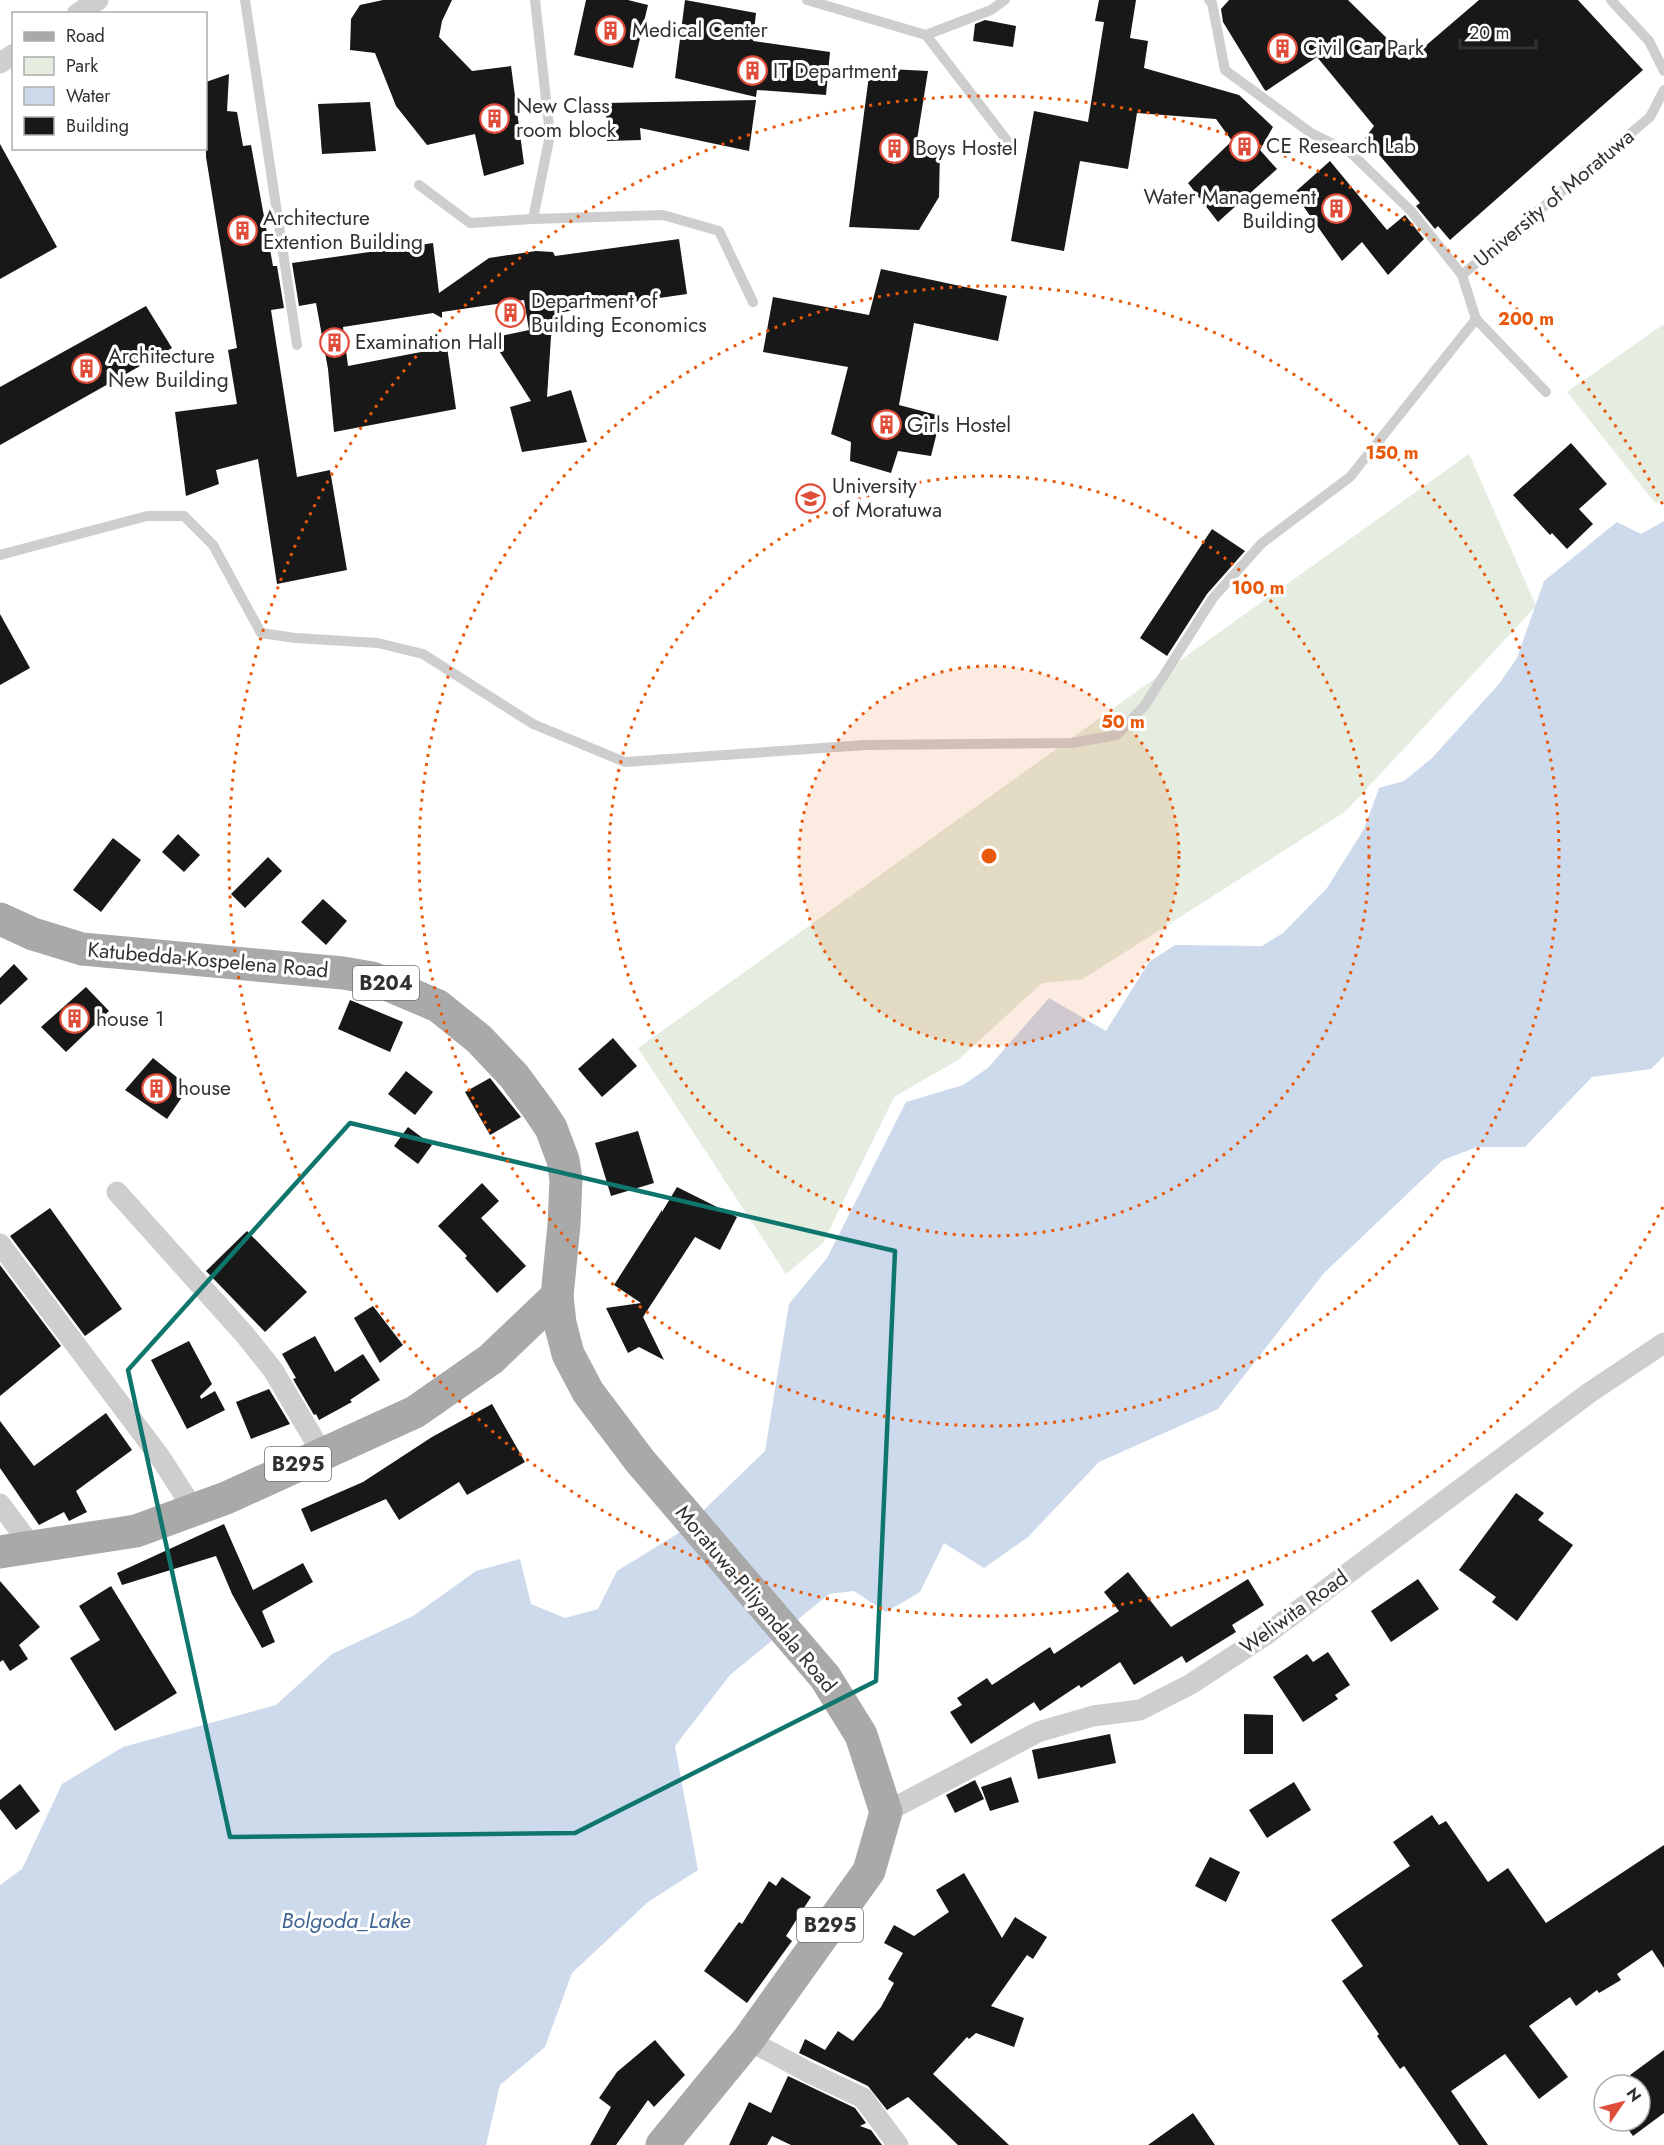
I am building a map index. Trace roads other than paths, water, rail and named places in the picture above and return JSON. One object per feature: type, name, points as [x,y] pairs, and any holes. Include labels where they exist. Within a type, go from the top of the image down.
[{"type":"main road","name":"Katubedda-Kospelena Road","points":[[0,919],[33,934],[82,949],[343,973],[372,978],[438,1006],[479,1039],[514,1076],[551,1128],[563,1160],[566,1180],[557,1296]]},
{"type":"main road","name":"B295","points":[[16,1550],[136,1531],[226,1498],[415,1412],[491,1359],[557,1296]]},
{"type":"main road","name":"Moratuwa-Piliyandala Road","points":[[557,1296],[560,1323],[568,1354],[588,1392],[640,1461],[825,1677],[861,1735],[886,1812]]},
{"type":"main road","name":"B295","points":[[662,2145],[747,2040],[869,1871],[886,1812]]},
{"type":"street","points":[[80,12],[98,0]]},
{"type":"street","points":[[117,1192],[245,1335],[273,1370],[322,1453]]},
{"type":"street","points":[[0,1244],[160,1457],[194,1510]]},
{"type":"street","name":"Weliwita Road","points":[[886,1812],[1038,1732],[1093,1716],[1140,1710],[1191,1684],[1264,1636],[1590,1393],[1664,1343]]},
{"type":"street","points":[[0,1504],[16,1550]]},
{"type":"street","points":[[747,2040],[808,2073],[863,2098],[898,2145]]},
{"type":"lane","points":[[245,0],[297,345]]},
{"type":"lane","points":[[532,219],[550,135],[535,0]]},
{"type":"lane","points":[[807,0],[926,35],[1009,143]]},
{"type":"lane","points":[[926,35],[991,10],[1005,0]]},
{"type":"lane","name":"University of Moratuwa","points":[[1209,0],[1212,3],[1225,70],[1311,133],[1351,153],[1411,211],[1462,275],[1476,319],[1546,392]]},
{"type":"lane","points":[[1611,0],[1649,41],[1664,71]]},
{"type":"lane","name":"University of Moratuwa","points":[[1462,275],[1650,117],[1664,90]]},
{"type":"lane","points":[[419,186],[470,223],[663,215],[718,231],[753,302]]},
{"type":"lane","points":[[0,555],[147,516],[184,516],[213,545],[261,633],[295,638],[378,643],[423,654],[533,724],[625,762],[865,746],[1071,743],[1117,735],[1145,705],[1213,598],[1262,543],[1350,477],[1476,319]]},
{"type":"water","name":"Bolgoda_Lake","points":[[1664,521],[1664,1056],[1651,1069],[1592,1077],[1525,1147],[1477,1147],[1443,1160],[1324,1273],[1218,1409],[1099,1462],[1028,1537],[984,1568],[944,1543],[920,1592],[886,1612],[854,1591],[829,1594],[730,1675],[675,1746],[698,1870],[648,1902],[572,1973],[545,2047],[500,2085],[486,2145],[0,2145],[0,1885],[22,1869],[62,1784],[123,1747],[276,1705],[332,1654],[413,1616],[476,1571],[520,1559],[531,1604],[565,1618],[598,1609],[617,1571],[682,1531],[765,1451],[789,1304],[827,1258],[906,1102],[963,1085],[988,1068],[1049,998],[1106,1031],[1149,962],[1175,945],[1262,946],[1283,933],[1327,888],[1364,829],[1379,788],[1404,781],[1432,758],[1499,684],[1517,658],[1544,581],[1617,522],[1641,534]]},
{"type":"place","name":"Medical Center","points":[[611,30]]},
{"type":"place","name":"Civil Car Park","points":[[1282,48]]},
{"type":"place","name":"IT Department","points":[[752,71]]},
{"type":"place","name":"New Class room block","points":[[495,118]]},
{"type":"place","name":"CE Research Lab","points":[[1245,146]]},
{"type":"place","name":"Boys Hostel","points":[[894,148]]},
{"type":"place","name":"Water Management Building","points":[[1337,209]]},
{"type":"place","name":"Architecture Extention Building","points":[[242,230]]},
{"type":"place","name":"Department of Building Economics","points":[[510,313]]},
{"type":"place","name":"Examination Hall","points":[[334,342]]},
{"type":"place","name":"Architecture New Building","points":[[87,368]]},
{"type":"place","name":"Girls Hostel","points":[[886,425]]},
{"type":"place","name":"University of Moratuwa","points":[[811,498]]},
{"type":"place","name":"house 1","points":[[75,1019]]},
{"type":"place","name":"house","points":[[157,1088]]}]
